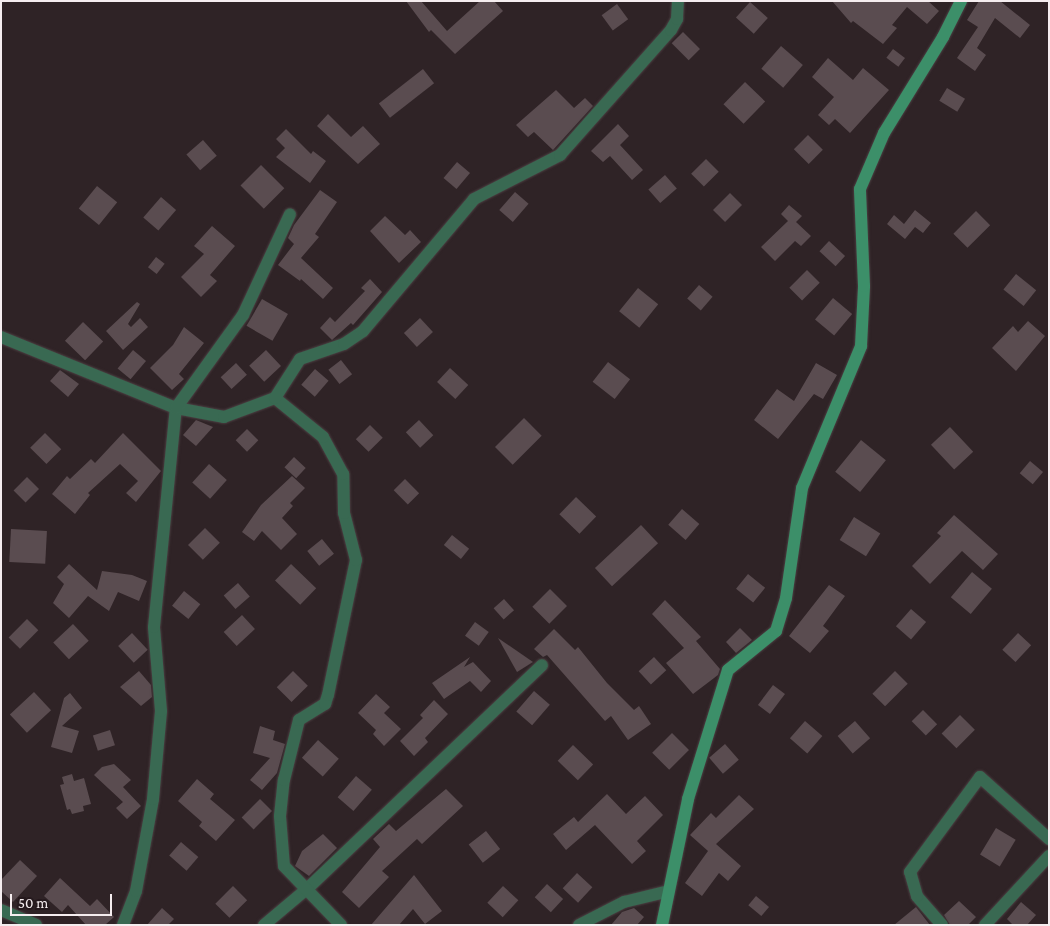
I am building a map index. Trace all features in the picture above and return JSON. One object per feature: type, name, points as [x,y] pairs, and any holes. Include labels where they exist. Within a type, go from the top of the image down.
[{"type":"main road","points":[[662,925],[688,799],[728,670],[776,631],[786,598],[802,488],[861,346],[864,286],[860,189],[884,133],[943,37],[961,1]]},
{"type":"street","points":[[1,337],[176,408],[224,416],[275,398],[300,359],[344,344],[363,331],[474,199],[560,155],[671,30],[677,19],[678,1]]},
{"type":"street","points":[[123,925],[136,891],[154,789],[161,711],[154,626],[176,408],[243,315],[290,214]]},
{"type":"street","points":[[275,398],[323,437],[343,474],[344,513],[356,560],[328,695],[325,704],[299,720],[284,780],[280,816],[284,866],[308,888],[341,925]]},
{"type":"street","points":[[264,925],[308,888],[542,665]]},
{"type":"street","points":[[942,925],[917,896],[910,872],[980,776],[1049,839]]},
{"type":"street","points":[[985,925],[1049,856]]},
{"type":"street","points":[[579,925],[624,902],[669,892]]},
{"type":"street","points":[[1,910],[36,925]]},
{"type":"building","points":[[406,1],[421,1],[447,31],[480,1],[494,1],[503,11],[455,54],[431,30],[429,32]]},
{"type":"building","points":[[832,1],[928,1],[939,11],[927,24],[907,7],[892,25],[897,28],[883,44],[853,21],[851,23]]},
{"type":"building","points":[[979,1],[1000,1],[1030,25],[1020,38],[995,18],[977,48],[986,55],[975,71],[957,58],[978,27],[967,20]]},
{"type":"building","points":[[750,2],[768,18],[754,34],[736,18]]},
{"type":"building","points":[[617,4],[628,19],[613,31],[602,15]]},
{"type":"building","points":[[683,32],[700,49],[689,60],[672,43]]},
{"type":"building","points":[[781,46],[803,65],[783,88],[761,69]]},
{"type":"building","points":[[893,49],[905,58],[898,67],[886,58]]},
{"type":"building","points":[[828,58],[853,80],[863,68],[889,90],[850,133],[835,119],[829,125],[818,115],[834,97],[812,77]]},
{"type":"building","points":[[423,69],[434,83],[390,118],[379,103]]},
{"type":"building","points":[[745,82],[765,101],[744,124],[723,104]]},
{"type":"building","points":[[947,88],[965,99],[957,112],[939,101]]},
{"type":"building","points":[[556,90],[574,108],[585,98],[593,106],[553,150],[534,132],[528,137],[516,125]]},
{"type":"building","points":[[328,114],[351,137],[363,126],[380,144],[358,164],[317,126]]},
{"type":"building","points":[[618,124],[629,136],[620,145],[643,170],[632,180],[610,156],[603,162],[591,151]]},
{"type":"building","points":[[286,129],[311,154],[313,151],[326,161],[310,183],[276,157],[285,148],[276,139]]},
{"type":"building","points":[[808,135],[823,150],[809,164],[794,149]]},
{"type":"building","points":[[203,140],[217,156],[200,170],[186,154]]},
{"type":"building","points":[[706,159],[719,172],[704,187],[691,174]]},
{"type":"building","points":[[457,162],[470,173],[457,189],[444,178]]},
{"type":"building","points":[[261,165],[284,188],[264,209],[240,186]]},
{"type":"building","points":[[665,175],[677,189],[660,203],[648,189]]},
{"type":"building","points":[[97,186],[117,202],[99,225],[79,209]]},
{"type":"building","points":[[320,190],[337,202],[315,234],[319,237],[301,258],[333,288],[323,299],[301,279],[300,281],[278,265],[294,244],[288,238],[294,225]]},
{"type":"building","points":[[515,192],[529,204],[513,222],[499,210]]},
{"type":"building","points":[[730,193],[742,205],[725,222],[713,210]]},
{"type":"building","points":[[161,197],[176,210],[158,230],[143,217]]},
{"type":"building","points":[[789,205],[802,216],[796,222],[811,236],[801,246],[795,241],[775,261],[761,247],[788,221],[781,214]]},
{"type":"building","points":[[915,210],[931,223],[923,233],[915,227],[905,239],[887,224],[894,215],[904,224]]},
{"type":"building","points":[[976,211],[990,225],[968,248],[953,234]]},
{"type":"building","points":[[385,216],[405,235],[410,230],[421,242],[399,263],[370,231]]},
{"type":"building","points":[[212,226],[235,246],[210,275],[217,281],[201,297],[181,277],[204,254],[194,246]]},
{"type":"building","points":[[829,241],[845,256],[836,266],[819,251]]},
{"type":"building","points":[[156,257],[165,264],[157,274],[148,267]]},
{"type":"building","points":[[807,270],[820,283],[802,300],[789,288]]},
{"type":"building","points":[[1016,274],[1036,290],[1024,306],[1003,290]]},
{"type":"building","points":[[370,279],[382,292],[353,325],[351,323],[332,340],[320,328],[330,317],[335,322],[365,291],[361,288]]},
{"type":"building","points":[[699,285],[713,297],[701,310],[687,299]]},
{"type":"building","points":[[638,288],[658,304],[639,328],[619,311]]},
{"type":"building","points":[[833,298],[852,314],[834,336],[815,319]]},
{"type":"building","points":[[262,299],[288,314],[272,341],[246,326]]},
{"type":"building","points":[[137,302],[140,304],[128,324],[131,327],[140,318],[148,327],[123,350],[106,331]]},
{"type":"building","points":[[420,318],[433,332],[417,347],[404,333]]},
{"type":"building","points":[[1028,321],[1045,336],[1016,371],[992,348],[1013,326],[1018,332]]},
{"type":"building","points":[[83,322],[103,341],[85,360],[65,341]]},
{"type":"building","points":[[184,327],[204,343],[179,374],[184,379],[172,390],[150,368],[173,345]]},
{"type":"building","points":[[133,350],[146,361],[131,379],[118,368]]},
{"type":"building","points":[[266,350],[281,366],[264,382],[249,366]]},
{"type":"building","points":[[341,360],[352,374],[339,384],[328,370]]},
{"type":"building","points":[[608,362],[630,379],[615,399],[593,382]]},
{"type":"building","points":[[236,363],[247,375],[232,389],[221,377]]},
{"type":"building","points":[[816,363],[837,375],[823,399],[814,394],[778,439],[754,420],[777,389],[794,401]]},
{"type":"building","points":[[450,368],[468,385],[455,399],[437,382]]},
{"type":"building","points":[[315,369],[329,381],[315,397],[301,385]]},
{"type":"building","points":[[60,370],[79,384],[68,397],[50,381]]},
{"type":"building","points":[[524,418],[542,436],[513,465],[495,447]]},
{"type":"building","points":[[196,420],[213,427],[196,446],[183,435]]},
{"type":"building","points":[[419,420],[433,435],[420,448],[406,432]]},
{"type":"building","points":[[370,425],[383,438],[369,452],[356,439]]},
{"type":"building","points":[[950,427],[973,452],[954,470],[931,445]]},
{"type":"building","points":[[247,429],[258,440],[247,452],[236,440]]},
{"type":"building","points":[[45,433],[61,449],[46,464],[30,448]]},
{"type":"building","points":[[123,433],[161,471],[136,502],[126,493],[138,481],[120,464],[88,493],[90,495],[75,514],[52,494],[67,476],[70,479],[91,459],[95,463]]},
{"type":"building","points":[[861,440],[886,460],[860,492],[835,472]]},
{"type":"building","points":[[294,457],[306,468],[296,478],[284,467]]},
{"type":"building","points":[[1030,461],[1043,472],[1033,484],[1020,473]]},
{"type":"building","points":[[209,464],[227,480],[210,499],[192,483]]},
{"type":"building","points":[[292,476],[305,488],[290,503],[293,506],[282,518],[297,534],[281,550],[262,531],[254,541],[242,532],[261,505]]},
{"type":"building","points":[[27,477],[39,489],[26,502],[14,490]]},
{"type":"building","points":[[405,479],[419,493],[408,504],[394,490]]},
{"type":"building","points":[[576,497],[596,516],[579,534],[559,514]]},
{"type":"building","points":[[682,509],[699,524],[686,540],[668,525]]},
{"type":"building","points":[[954,515],[998,554],[983,570],[962,551],[930,584],[912,566],[941,536],[937,533]]},
{"type":"building","points":[[854,517],[880,533],[866,556],[840,540]]},
{"type":"building","points":[[641,525],[658,543],[612,586],[595,568]]},
{"type":"building","points":[[205,528],[220,543],[203,560],[188,545]]},
{"type":"building","points":[[11,529],[47,531],[45,564],[9,562]]},
{"type":"building","points":[[452,535],[469,549],[461,559],[444,545]]},
{"type":"building","points":[[322,539],[334,554],[319,566],[307,551]]},
{"type":"building","points":[[69,564],[97,590],[102,571],[132,575],[147,581],[139,601],[118,592],[109,611],[88,596],[69,618],[53,603],[64,584],[57,577]]},
{"type":"building","points":[[291,564],[316,588],[300,605],[275,581]]},
{"type":"building","points":[[972,572],[992,589],[971,614],[951,597]]},
{"type":"building","points":[[748,574],[765,588],[753,603],[736,589]]},
{"type":"building","points":[[238,583],[250,597],[235,609],[224,595]]},
{"type":"building","points":[[829,585],[845,596],[823,626],[829,631],[810,653],[789,636]]},
{"type":"building","points":[[550,589],[567,606],[549,624],[532,607]]},
{"type":"building","points":[[184,591],[200,604],[188,619],[172,606]]},
{"type":"building","points":[[504,599],[514,610],[504,620],[494,608]]},
{"type":"building","points":[[665,600],[701,637],[696,641],[720,669],[718,675],[693,694],[666,663],[684,648],[652,614]]},
{"type":"building","points":[[911,609],[926,622],[911,639],[896,626]]},
{"type":"building","points":[[242,615],[255,629],[237,646],[224,632]]},
{"type":"building","points":[[27,619],[38,630],[20,649],[9,637]]},
{"type":"building","points":[[475,622],[489,632],[479,646],[465,636]]},
{"type":"building","points":[[73,624],[89,641],[69,659],[53,642]]},
{"type":"building","points":[[740,628],[752,640],[736,653],[726,642]]},
{"type":"building","points":[[554,629],[575,650],[578,647],[607,683],[634,710],[639,706],[651,724],[628,740],[611,716],[605,721],[547,655],[543,657],[534,649]]},
{"type":"building","points":[[132,633],[148,650],[134,663],[118,646]]},
{"type":"building","points":[[1018,633],[1031,645],[1015,662],[1002,650]]},
{"type":"building","points":[[498,638],[533,662],[517,672]]},
{"type":"building","points":[[470,657],[464,667],[473,662],[491,681],[481,692],[470,681],[444,699],[432,683]]},
{"type":"building","points":[[654,657],[666,670],[651,684],[639,671]]},
{"type":"building","points":[[139,671],[151,685],[152,697],[141,706],[120,687]]},
{"type":"building","points":[[293,671],[308,686],[292,702],[277,687]]},
{"type":"building","points":[[895,671],[908,684],[885,706],[872,694]]},
{"type":"building","points":[[773,685],[785,694],[770,714],[758,705]]},
{"type":"building","points":[[534,691],[550,705],[532,725],[516,711]]},
{"type":"building","points":[[34,692],[51,710],[27,733],[10,715]]},
{"type":"building","points":[[70,693],[82,708],[62,726],[79,731],[72,753],[51,747],[64,698]]},
{"type":"building","points":[[376,694],[390,707],[384,713],[401,729],[384,746],[373,734],[376,730],[358,713]]},
{"type":"building","points":[[434,700],[448,714],[425,738],[428,742],[414,756],[400,741],[423,718],[420,715]]},
{"type":"building","points":[[923,710],[937,724],[926,735],[912,721]]},
{"type":"building","points":[[960,715],[975,730],[956,748],[942,733]]},
{"type":"building","points":[[805,721],[822,736],[807,753],[790,738]]},
{"type":"building","points":[[855,721],[870,738],[853,753],[838,736]]},
{"type":"building","points":[[260,726],[275,731],[273,740],[285,744],[277,773],[262,790],[250,780],[270,758],[253,753]]},
{"type":"building","points":[[110,730],[115,745],[98,751],[93,736]]},
{"type":"building","points":[[672,733],[689,750],[669,770],[652,753]]},
{"type":"building","points":[[318,740],[339,759],[323,777],[302,758]]},
{"type":"building","points":[[725,744],[739,760],[723,774],[709,758]]},
{"type":"building","points":[[573,745],[593,764],[578,780],[558,761]]},
{"type":"building","points":[[114,764],[131,780],[123,787],[141,806],[127,819],[116,808],[123,802],[94,775],[102,767]]},
{"type":"building","points":[[72,774],[74,781],[84,778],[91,804],[83,806],[84,811],[72,814],[70,809],[67,810],[60,785],[64,784],[62,777]]},
{"type":"building","points":[[356,776],[372,790],[353,811],[338,797]]},
{"type":"building","points":[[197,779],[214,794],[210,799],[235,820],[216,841],[199,826],[202,822],[178,801]]},
{"type":"building","points":[[446,789],[463,806],[422,844],[417,839],[382,871],[389,877],[359,908],[342,892],[380,847],[373,839],[389,824],[396,831]]},
{"type":"building","points":[[607,794],[626,814],[645,796],[663,815],[637,841],[646,851],[632,864],[595,825],[566,850],[553,834],[574,817],[578,822]]},
{"type":"building","points":[[739,795],[754,809],[716,844],[741,866],[728,881],[719,873],[702,896],[685,883],[708,851],[690,835],[711,813],[716,818]]},
{"type":"building","points":[[260,799],[272,811],[254,829],[242,817]]},
{"type":"building","points":[[996,828],[1016,840],[1000,866],[980,855]]},
{"type":"building","points":[[486,831],[500,849],[483,863],[469,845]]},
{"type":"building","points":[[323,834],[337,848],[309,876],[295,866],[302,851]]},
{"type":"building","points":[[181,842],[198,857],[187,871],[169,856]]},
{"type":"building","points":[[20,860],[37,876],[13,902],[1,891],[1,880]]},
{"type":"building","points":[[577,873],[592,887],[578,903],[563,888]]},
{"type":"building","points":[[414,875],[442,911],[425,924],[413,909],[399,925],[371,925]]},
{"type":"building","points":[[60,878],[90,906],[97,899],[114,917],[105,925],[86,925],[68,905],[62,912],[44,896]]},
{"type":"building","points":[[547,884],[563,899],[551,912],[535,897]]},
{"type":"building","points":[[233,886],[247,900],[229,918],[215,904]]},
{"type":"building","points":[[503,886],[518,900],[503,917],[487,903]]},
{"type":"building","points":[[756,896],[769,907],[761,916],[748,905]]},
{"type":"building","points":[[959,901],[976,917],[968,925],[950,925],[944,915]]},
{"type":"building","points":[[1021,902],[1036,915],[1027,925],[1013,925],[1007,919]]},
{"type":"building","points":[[916,907],[930,925],[894,925]]},
{"type":"building","points":[[162,908],[174,919],[168,925],[147,925]]},
{"type":"building","points":[[634,908],[644,917],[637,925],[611,925],[622,912]]}]
